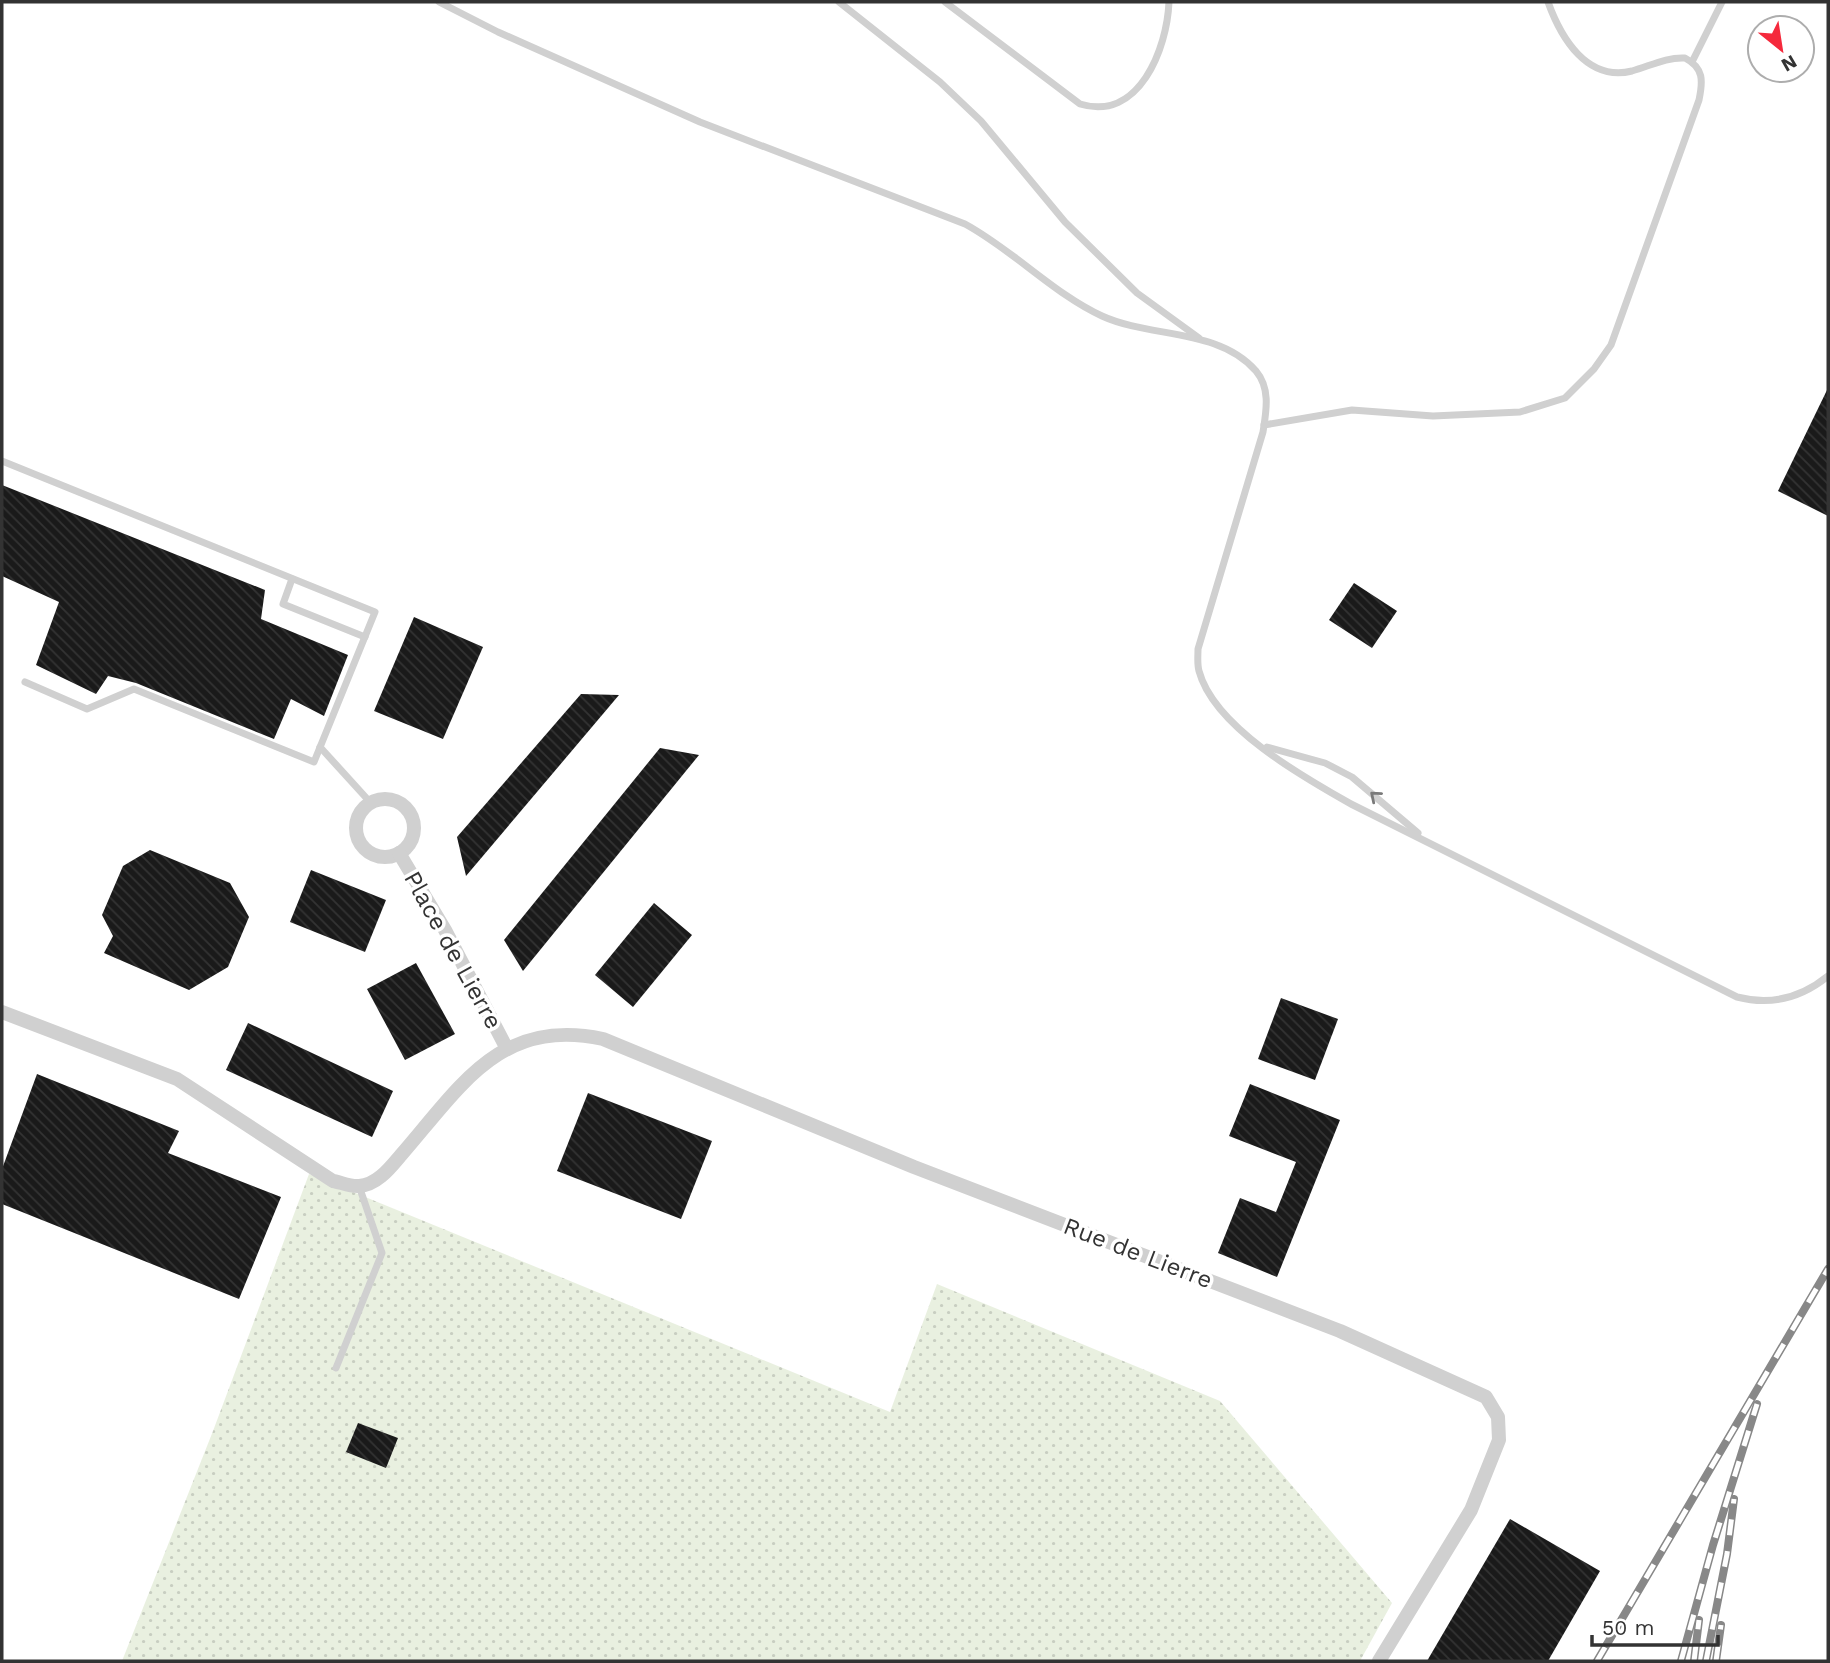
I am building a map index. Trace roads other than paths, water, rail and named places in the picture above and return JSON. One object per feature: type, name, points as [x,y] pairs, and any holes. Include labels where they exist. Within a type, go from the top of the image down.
[{"type":"street","name":"Place de Lierre","points":[[392,800],[408,811],[413,819],[412,839],[399,853],[381,857],[372,854],[359,841],[356,822],[370,802],[392,800]]},
{"type":"street","name":"Place de Lierre","points":[[399,853],[445,930],[506,1047]]},
{"type":"street","points":[[2,1012],[177,1079],[332,1181],[359,1186],[382,1177],[470,1076],[506,1047]]},
{"type":"street","name":"Rue de Lierre","points":[[506,1047],[535,1037],[573,1033],[603,1039],[914,1167],[1340,1331],[1486,1397],[1497,1417],[1499,1440],[1471,1510],[1379,1661]]},
{"type":"lane","points":[[439,2],[498,32],[699,122],[965,224],[990,237],[1100,315],[1128,327],[1203,340]]},
{"type":"lane","points":[[839,2],[940,82],[981,121],[1065,222],[1136,293],[1203,340],[1245,361],[1258,373],[1265,386],[1267,404],[1264,425],[1198,649],[1198,670],[1209,693],[1227,717],[1301,776],[1505,883],[1737,997],[1772,1002],[1790,998],[1828,976]]},
{"type":"lane","points":[[945,2],[1080,104],[1096,109],[1112,106],[1129,97],[1148,75],[1160,51],[1169,2]]},
{"type":"lane","points":[[1264,425],[1352,410],[1433,416],[1520,412],[1565,398],[1578,387],[1611,345],[1695,112],[1702,77],[1692,62],[1676,57],[1620,73],[1597,69],[1569,46],[1548,2]]},
{"type":"lane","points":[[1692,62],[1722,2]]},
{"type":"lane","points":[[2,461],[375,612],[314,762],[134,689],[87,709],[25,682]]},
{"type":"lane","points":[[292,579],[283,604],[365,636]]},
{"type":"lane","points":[[1263,746],[1325,763],[1352,777],[1427,840]]},
{"type":"lane","points":[[320,747],[370,802]]},
{"type":"lane","points":[[336,1368],[382,1253],[359,1186]]},
{"type":"railway","points":[[1597,1661],[1828,1269]]},
{"type":"railway","points":[[1681,1661],[1713,1545],[1757,1404]]},
{"type":"railway","points":[[1706,1661],[1727,1554],[1734,1499]]},
{"type":"railway","points":[[1694,1661],[1699,1620]]},
{"type":"railway","points":[[1716,1661],[1721,1625]]}]
